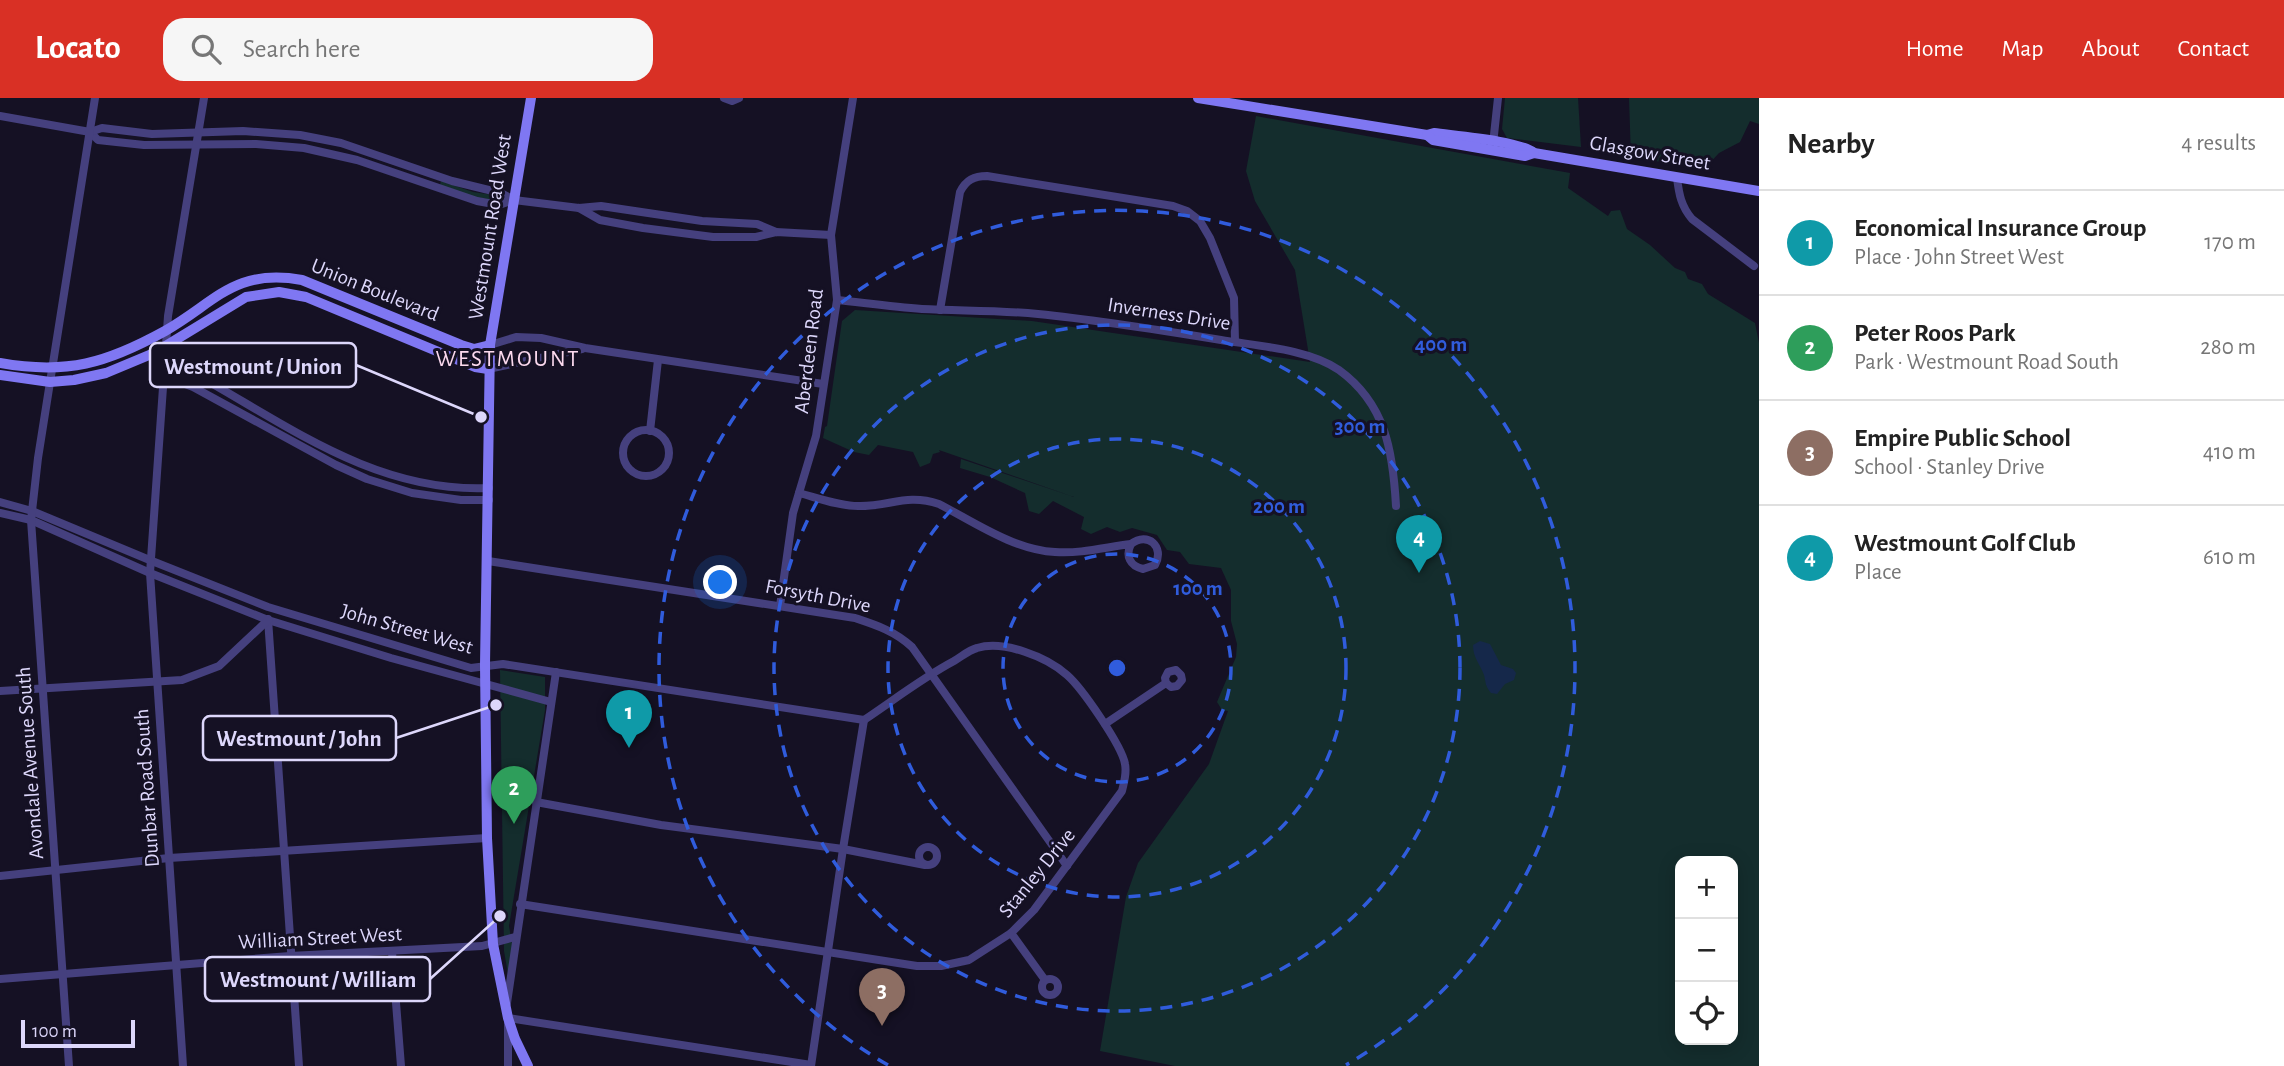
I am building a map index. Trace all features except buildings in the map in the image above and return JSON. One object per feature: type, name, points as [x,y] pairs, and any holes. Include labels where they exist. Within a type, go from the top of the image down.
[{"type":"street","name":"Avondale Avenue South","points":[[69,1066],[32,515],[38,458],[95,98]]},
{"type":"street","name":"Dunbar Road South","points":[[183,1066],[150,573],[165,346],[204,98]]},
{"type":"street","name":"Westmount Road West","points":[[527,1066],[507,1012],[493,944],[487,838],[485,665],[488,614],[488,369],[531,98]]},
{"type":"street","points":[[724,98],[732,101],[739,98]]},
{"type":"street","name":"Aberdeen Road","points":[[780,606],[793,513],[816,436],[837,300],[831,235],[853,98]]},
{"type":"street","name":"Glasgow Street","points":[[1198,98],[1427,135],[1434,133],[1525,156],[1534,153],[1759,191]]},
{"type":"street","points":[[1493,146],[1498,98]]},
{"type":"street","points":[[0,117],[90,132],[102,128],[152,134],[243,131],[321,138],[452,181],[501,193],[514,200],[579,208],[601,206],[702,221],[757,224],[776,232]]},
{"type":"street","points":[[90,132],[98,140],[163,146],[256,144],[304,148],[357,160],[477,201],[499,205],[514,200]]},
{"type":"street","points":[[940,310],[960,192],[968,180],[976,176],[988,176],[1173,206],[1187,211],[1200,221],[1210,238],[1234,298],[1234,342]]},
{"type":"street","points":[[1677,178],[1680,198],[1685,211],[1692,219],[1757,266]]},
{"type":"street","points":[[579,208],[600,220],[713,237],[756,237],[776,232],[831,235]]},
{"type":"street","name":"Union Boulevard","points":[[0,363],[52,369],[108,358],[167,330],[224,290],[258,279],[287,277],[317,285],[474,349],[516,337],[541,338],[658,360],[823,384]]},
{"type":"street","name":"Union Boulevard","points":[[0,375],[50,382],[106,373],[134,363],[165,346],[234,302],[246,297],[279,292],[306,298],[475,367],[488,369],[585,348]]},
{"type":"street","name":"Inverness Drive","points":[[837,300],[940,310],[1034,313],[1107,322],[1234,342],[1304,355],[1321,361],[1340,371],[1353,383],[1378,414],[1385,429],[1394,469],[1396,506]]},
{"type":"street","points":[[650,430],[658,360]]},
{"type":"street","points":[[165,365],[197,375],[342,457],[372,470],[415,482],[489,494]]},
{"type":"street","points":[[164,379],[193,387],[336,466],[367,479],[412,493],[461,499],[489,494]]},
{"type":"street","points":[[650,430],[659,434],[667,444],[668,460],[656,474],[639,476],[625,464],[623,448],[636,432],[650,430]]},
{"type":"street","points":[[799,493],[858,506],[905,499],[928,500],[939,503],[1012,541],[1029,548],[1053,552],[1131,544]]},
{"type":"street","name":"John Street West","points":[[0,502],[268,607],[471,668],[503,664],[864,720]]},
{"type":"street","name":"John Street West","points":[[0,513],[32,515],[150,573],[268,620],[391,658],[551,702]]},
{"type":"street","name":"Forsyth Drive","points":[[488,561],[855,618],[885,628],[902,638],[931,673],[1067,866]]},
{"type":"street","points":[[268,607],[299,1066]]},
{"type":"street","points":[[0,691],[182,680],[219,666],[268,620]]},
{"type":"street","name":"Stanley Drive","points":[[520,904],[917,966],[941,966],[970,960],[1011,933],[1034,910],[1122,791],[1126,775],[1121,750],[1105,724],[1067,675],[1033,654],[1001,646],[977,648],[931,673],[864,720]]},
{"type":"street","points":[[508,1066],[507,1012],[515,937],[556,672]]},
{"type":"street","points":[[1105,724],[1166,682]]},
{"type":"street","points":[[507,1012],[811,1065],[864,720]]},
{"type":"street","points":[[536,802],[661,825],[843,849],[925,865]]},
{"type":"street","points":[[0,876],[55,868],[169,858],[487,838]]},
{"type":"street","points":[[1011,933],[1045,980]]},
{"type":"street","name":"William Street West","points":[[0,979],[290,956],[493,944],[515,937]]},
{"type":"street","points":[[392,952],[401,1066]]},
{"type":"green space","points":[[1505,98],[1578,98],[1581,147],[1507,138],[1502,129]]},
{"type":"green space","points":[[1629,98],[1759,98],[1759,124],[1750,121],[1740,142],[1719,153],[1704,169],[1631,157]]},
{"type":"green space","points":[[1256,116],[1570,173],[1568,188],[1608,216],[1611,211],[1620,210],[1627,229],[1675,268],[1685,272],[1688,279],[1702,284],[1708,294],[1755,323],[1759,343],[1759,1066],[1175,1066],[1100,1051],[1126,897],[1138,863],[1209,764],[1228,711],[1222,710],[1217,702],[1236,657],[1237,644],[1231,621],[1231,590],[1221,568],[1189,564],[1180,552],[1167,550],[1157,535],[1132,528],[1120,532],[1107,527],[1091,534],[1081,529],[1084,517],[1053,501],[1039,514],[1029,511],[1025,493],[990,477],[960,468],[961,459],[1074,497],[939,450],[940,452],[933,454],[930,463],[920,467],[913,452],[878,445],[869,455],[854,452],[823,438],[842,321],[855,310],[1032,321],[1310,362],[1295,270],[1255,201],[1246,171]]},
{"type":"green space","points":[[441,181],[473,192],[500,196],[500,201],[475,197],[440,185]]},
{"type":"green space","points":[[500,670],[545,677],[545,710],[509,926],[513,949],[508,974],[504,951]]},
{"type":"water","points":[[1480,641],[1490,644],[1501,665],[1513,669],[1516,673],[1514,680],[1505,684],[1497,694],[1491,693],[1488,688],[1474,654],[1473,645]]},
{"type":"place","name":"Westmount / Union","points":[[481,417]]},
{"type":"place","name":"Westmount Golf Club","points":[[1419,573]]},
{"type":"place","name":"Westmount / John","points":[[496,705]]},
{"type":"place","name":"Economical Insurance Group","points":[[629,748]]},
{"type":"place","name":"Peter Roos Park","points":[[514,824]]},
{"type":"place","name":"Westmount / William","points":[[500,916]]},
{"type":"place","name":"Empire Public School","points":[[882,1026]]},
{"type":"district","name":"WESTMOUNT","points":[[508,359]]}]
